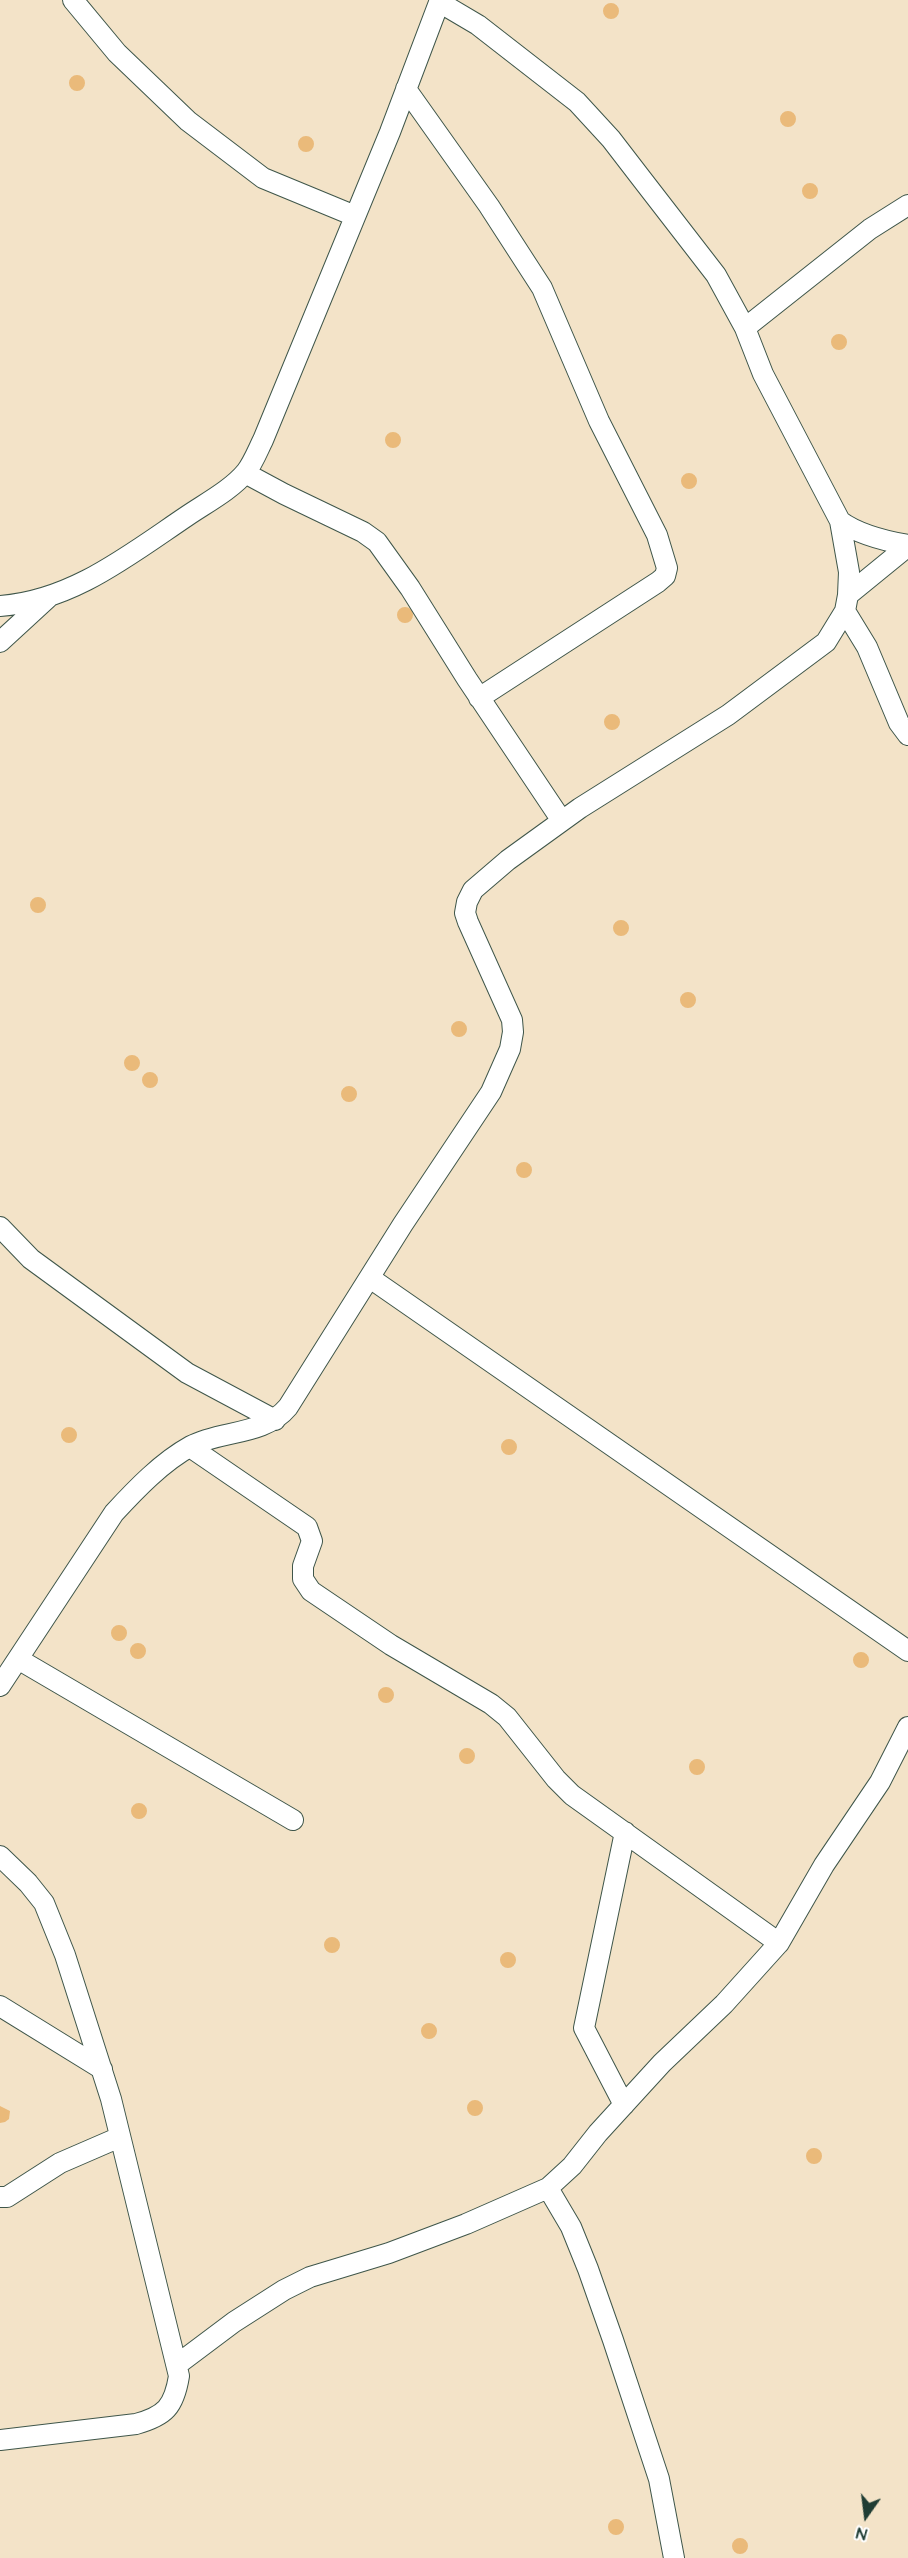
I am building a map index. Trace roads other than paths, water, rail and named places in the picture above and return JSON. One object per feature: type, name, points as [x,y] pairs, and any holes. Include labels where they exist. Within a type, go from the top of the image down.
[{"type":"street","points":[[73,0],[117,53],[188,121],[263,178],[355,216]]},
{"type":"street","points":[[0,606],[52,595],[82,584],[120,562],[222,493],[245,473],[263,440],[440,1],[478,26],[577,102],[611,139],[716,275],[745,328],[763,374],[840,521],[849,572],[846,603],[899,723],[908,735]]},
{"type":"street","points":[[406,89],[489,206],[542,288],[599,421],[657,535],[667,568],[665,576],[658,582],[479,698]]},
{"type":"street","points":[[745,328],[870,229],[908,205]]},
{"type":"street","points":[[245,473],[363,532],[377,542],[410,588],[479,698],[562,821]]},
{"type":"street","points":[[840,521],[877,538],[908,546]]},
{"type":"street","points":[[0,1686],[114,1513],[155,1474],[190,1447],[274,1420],[288,1407],[491,1092],[510,1049],[513,1032],[512,1020],[465,913],[473,890],[484,879],[562,821],[728,715],[826,642],[846,603],[908,546]]},
{"type":"street","points":[[0,642],[52,595]]},
{"type":"street","points":[[0,1227],[31,1260],[187,1373],[274,1420]]},
{"type":"street","points":[[370,1278],[908,1651]]},
{"type":"street","points":[[190,1447],[310,1531],[312,1541],[303,1566],[303,1579],[317,1597],[391,1645],[491,1704],[507,1717],[555,1779],[572,1795],[779,1943]]},
{"type":"street","points":[[18,1659],[293,1820]]},
{"type":"street","points":[[178,2364],[234,2322],[310,2277],[389,2253],[466,2224],[548,2188],[572,2166],[662,2063],[724,2004],[779,1943],[824,1865],[880,1782],[908,1727]]},
{"type":"street","points":[[624,2105],[584,2028],[625,1832]]},
{"type":"street","points":[[0,1856],[28,1883],[44,1903],[65,1955],[102,2069],[166,2326],[178,2364],[179,2376],[174,2396],[163,2414],[156,2418],[136,2424],[0,2440]]},
{"type":"street","points":[[0,2006],[102,2069]]},
{"type":"street","points":[[0,2197],[8,2197],[60,2163],[120,2137]]},
{"type":"street","points":[[548,2188],[571,2227],[613,2340],[659,2479],[674,2558]]}]
